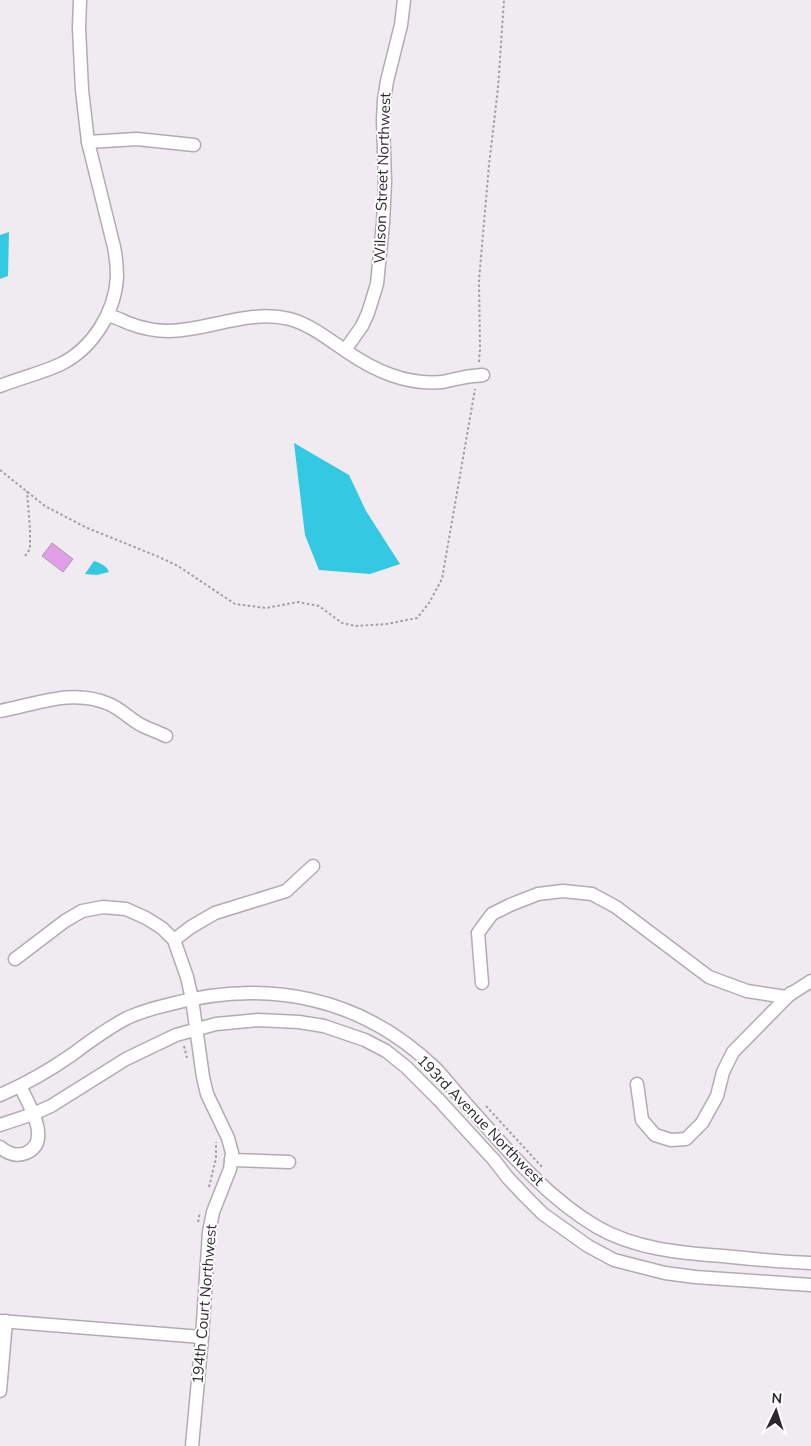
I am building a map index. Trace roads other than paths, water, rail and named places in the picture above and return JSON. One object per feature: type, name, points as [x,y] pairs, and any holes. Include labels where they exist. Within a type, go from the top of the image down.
[{"type":"street","points":[[0,386],[49,369],[74,356],[95,336],[107,316],[115,291],[117,264],[114,247],[88,142],[82,90],[79,28],[80,0]]},
{"type":"street","name":"Wilson Street Northwest","points":[[345,350],[362,326],[377,284],[384,215],[384,100],[386,81],[401,25],[404,0]]},
{"type":"street","points":[[88,142],[137,139],[194,145]]},
{"type":"street","points":[[107,316],[112,316],[141,327],[168,331],[255,317],[273,316],[290,319],[306,325],[366,364],[397,378],[413,381],[443,382],[483,374]]},
{"type":"street","points":[[0,710],[71,696],[97,699],[123,712],[141,725],[166,736]]},
{"type":"street","points":[[15,959],[65,920],[82,911],[103,907],[126,909],[146,918],[162,928],[174,940],[191,926],[215,912],[286,891],[313,866]]},
{"type":"street","points":[[482,983],[478,933],[492,914],[538,894],[563,891],[592,894],[616,907],[710,977],[747,991],[786,997],[811,981]]},
{"type":"street","name":"194th Court Northwest","points":[[174,940],[192,999],[206,1094],[228,1138],[232,1153],[230,1169],[212,1212],[209,1232],[192,1446]]},
{"type":"street","points":[[637,1084],[642,1120],[655,1135],[671,1140],[686,1139],[702,1123],[717,1096],[723,1072],[733,1052],[791,993]]},
{"type":"street","name":"193rd Avenue Northwest","points":[[0,1095],[52,1068],[127,1018],[168,1004],[235,994],[304,997],[354,1012],[397,1037],[436,1069],[506,1149],[547,1189],[596,1226],[641,1245],[696,1254],[811,1263]]},
{"type":"street","name":"193rd Avenue Northwest","points":[[0,1125],[33,1114],[143,1050],[176,1035],[237,1021],[280,1020],[324,1026],[366,1040],[386,1051],[419,1079],[543,1214],[588,1246],[614,1260],[665,1274],[811,1285]]},
{"type":"street","points":[[0,1146],[6,1152],[17,1155],[27,1152],[35,1146],[39,1136],[38,1126],[20,1086]]},
{"type":"street","points":[[231,1160],[289,1162]]},
{"type":"street","points":[[0,1390],[3,1321],[202,1337]]},
{"type":"water","points":[[9,232],[8,276],[0,279],[0,235]]},
{"type":"water","points":[[294,443],[349,475],[366,511],[400,564],[370,574],[319,570],[305,535]]},
{"type":"water","points":[[94,561],[105,566],[109,572],[97,575],[85,574]]}]
